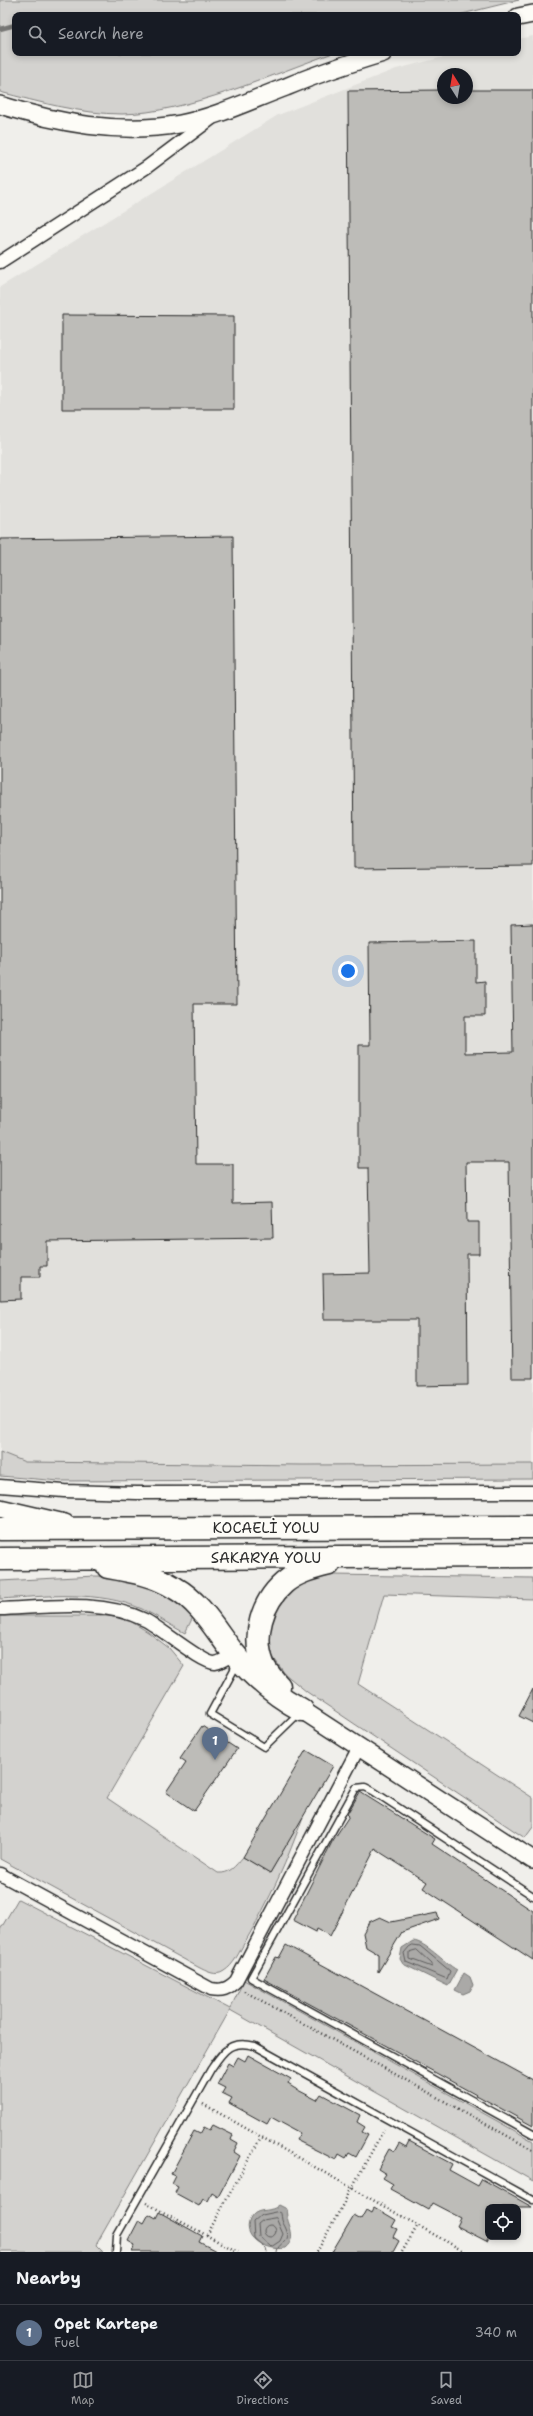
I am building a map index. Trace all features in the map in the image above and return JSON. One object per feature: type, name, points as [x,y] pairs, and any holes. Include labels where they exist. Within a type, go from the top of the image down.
[{"type":"highway","name":"KOCAELİ YOLU","points":[[0,1529],[533,1527]]},
{"type":"highway","name":"SAKARYA YOLU","points":[[0,1558],[355,1558],[533,1556]]},
{"type":"highway","points":[[42,1557],[141,1574],[170,1585],[190,1599],[199,1608],[237,1656],[263,1684],[280,1698],[302,1710]]},
{"type":"highway","points":[[302,1710],[271,1677],[263,1664],[259,1636],[262,1619],[273,1593],[285,1582],[312,1569],[355,1558]]},
{"type":"street","points":[[521,16],[533,14]]},
{"type":"street","points":[[0,105],[82,125],[116,128],[179,124],[218,113],[297,82],[374,56]]},
{"type":"street","points":[[0,262],[147,167],[218,113]]},
{"type":"street","points":[[0,1486],[64,1492],[136,1493],[533,1492]]},
{"type":"street","points":[[0,1508],[84,1528]]},
{"type":"street","points":[[0,1609],[97,1607],[125,1612],[146,1620],[176,1638],[205,1661],[214,1663],[237,1656]]},
{"type":"street","points":[[302,1710],[533,1860]]},
{"type":"street","points":[[0,1874],[211,1989],[221,1990],[233,1985],[359,1747]]},
{"type":"lane","points":[[237,1656],[210,1714],[264,1747],[302,1710]]},
{"type":"lane","points":[[533,1896],[373,1791],[365,1787],[356,1788],[251,1978],[533,2134]]},
{"type":"lane","points":[[116,2252],[117,2235],[194,2099],[222,2053],[232,2046],[242,2043],[255,2046],[533,2200]]},
{"type":"path","points":[[233,1985],[533,2150]]},
{"type":"path","points":[[194,2099],[465,2252]]},
{"type":"path","points":[[317,2252],[389,2120]]},
{"type":"path","points":[[207,2235],[261,2137]]},
{"type":"path","points":[[138,2198],[238,2252]]},
{"type":"path","points":[[402,2252],[418,2225]]},
{"type":"shaded area","points":[[0,0],[519,0],[470,12],[12,12],[12,56],[325,56],[256,82],[201,100],[147,112],[122,114],[76,110],[0,92]]},
{"type":"shaded area","points":[[533,36],[533,1464],[303,1465],[25,1462],[0,1452],[0,287],[278,115],[396,69],[448,56],[521,56],[521,38]]},
{"type":"shaded area","points":[[0,1452],[25,1462],[303,1465],[533,1464],[533,1479],[60,1481],[0,1476]]},
{"type":"shaded area","points":[[332,1575],[533,1578],[533,1599],[384,1594],[358,1684],[533,1798],[533,1827],[525,1838],[307,1692],[285,1674],[273,1657],[268,1639],[269,1622],[285,1591],[313,1577]]},
{"type":"shaded area","points":[[95,1576],[127,1577],[176,1597],[194,1615],[185,1633],[142,1609],[108,1599],[54,1596],[0,1599],[0,1581]]},
{"type":"shaded area","points":[[0,1616],[108,1616],[127,1619],[148,1632],[169,1648],[184,1666],[107,1798],[218,1873],[229,1871],[243,1857],[270,1873],[304,1814],[292,1847],[263,1911],[236,1958],[228,1968],[221,1973],[208,1972],[201,1969],[0,1859]]},
{"type":"shaded area","points":[[18,1899],[230,2009],[244,1980],[533,2141],[533,2181],[230,2010],[96,2245],[103,2252],[0,2252],[0,1930]]},
{"type":"water","points":[[413,1941],[423,1945],[457,1970],[448,1986],[403,1964],[400,1959],[402,1948]]},
{"type":"water","points":[[464,1973],[470,1977],[473,1985],[470,1991],[463,1994],[455,1990]]},
{"type":"water","points":[[279,2205],[287,2209],[291,2239],[285,2248],[278,2249],[270,2248],[256,2241],[251,2236],[249,2223],[255,2213],[273,2209]]},
{"type":"building","points":[[437,90],[437,104],[473,104],[473,90],[533,90],[533,866],[354,868],[348,91]]},
{"type":"building","points":[[62,315],[234,316],[234,409],[62,409]]},
{"type":"building","points":[[233,536],[237,1004],[194,1004],[196,1164],[233,1164],[233,1203],[272,1202],[273,1238],[47,1241],[47,1266],[40,1266],[40,1277],[21,1277],[21,1299],[0,1300],[0,539]]},
{"type":"building","points":[[533,924],[533,1378],[512,1378],[509,1162],[466,1162],[467,1222],[479,1222],[479,1254],[467,1254],[468,1385],[417,1386],[417,1320],[324,1320],[323,1274],[370,1273],[368,1168],[359,1168],[359,1045],[370,1045],[369,943],[476,941],[476,982],[485,981],[485,1016],[465,1016],[465,1053],[513,1052],[511,925]]},
{"type":"building","points":[[533,1689],[533,1723],[519,1716]]},
{"type":"building","points":[[202,1726],[237,1749],[194,1811],[166,1792],[186,1762],[180,1758]]},
{"type":"building","points":[[306,1750],[333,1766],[270,1873],[243,1857]]},
{"type":"building","points":[[360,1792],[435,1839],[432,1844],[533,1911],[533,1960],[423,1888],[427,1882],[375,1849],[330,1936],[317,1929],[316,1932],[293,1920],[332,1842],[349,1816],[347,1814]]},
{"type":"building","points":[[437,1913],[439,1919],[402,1932],[378,1972],[378,1954],[366,1947],[363,1933],[369,1922],[380,1917],[391,1922]]},
{"type":"building","points":[[286,1945],[533,2080],[533,2126],[264,1979],[276,1957],[279,1958]]},
{"type":"building","points":[[248,2055],[291,2079],[288,2084],[294,2088],[317,2100],[321,2094],[360,2115],[357,2122],[365,2127],[362,2132],[368,2135],[356,2157],[349,2153],[346,2158],[339,2154],[336,2160],[296,2140],[300,2133],[271,2117],[267,2124],[229,2103],[232,2098],[222,2093],[225,2088],[217,2084],[228,2063],[233,2066],[238,2057],[245,2061]]},
{"type":"building","points":[[213,2125],[233,2135],[231,2140],[238,2144],[234,2152],[240,2156],[218,2197],[212,2193],[208,2201],[203,2199],[199,2206],[175,2193],[178,2187],[172,2184],[176,2176],[171,2174],[194,2131],[200,2134],[204,2127],[210,2130]]},
{"type":"building","points":[[409,2141],[452,2164],[449,2170],[478,2186],[482,2179],[532,2207],[521,2207],[521,2204],[485,2204],[485,2240],[488,2240],[488,2242],[457,2226],[461,2218],[432,2203],[428,2210],[390,2189],[393,2184],[383,2178],[386,2174],[378,2169],[389,2149],[394,2152],[399,2143],[406,2147]]},
{"type":"building","points":[[374,2207],[396,2220],[392,2227],[397,2229],[393,2237],[399,2241],[393,2252],[332,2252],[354,2215],[361,2219],[366,2210],[371,2213]]},
{"type":"building","points":[[159,2212],[202,2236],[199,2242],[218,2252],[132,2252],[135,2245],[128,2241],[139,2220],[144,2223],[149,2214],[156,2218]]},
{"type":"waterway","points":[[0,29],[12,26]]},
{"type":"place","name":"Opet Kartepe","points":[[215,1760]]}]
